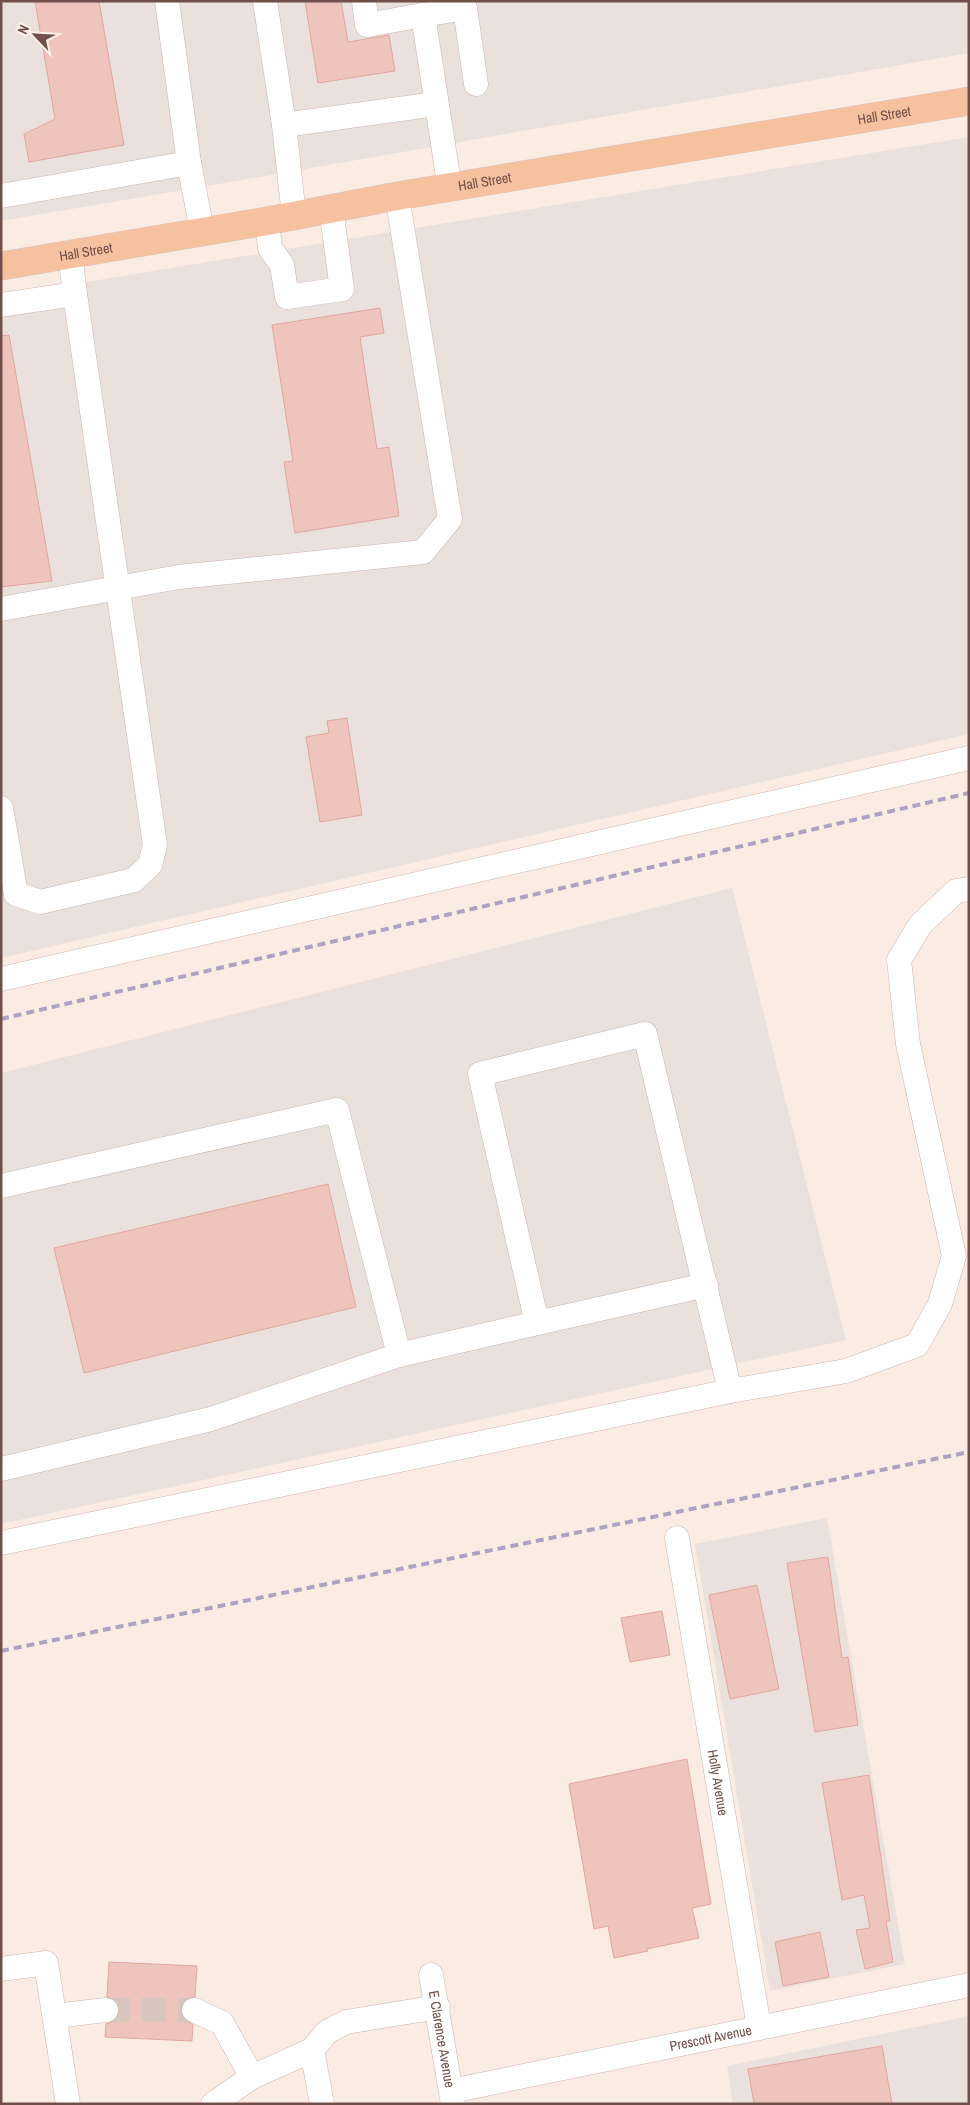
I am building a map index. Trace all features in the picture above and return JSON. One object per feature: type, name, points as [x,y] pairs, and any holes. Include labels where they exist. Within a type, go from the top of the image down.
[{"type":"main road","name":"Hall Street","points":[[1,266],[331,210],[397,196],[450,189],[969,100]]},
{"type":"street","points":[[166,1],[189,163],[202,231]]},
{"type":"street","points":[[264,1],[284,125],[294,216]]},
{"type":"street","points":[[364,1],[367,25],[465,5],[476,84]]},
{"type":"street","points":[[423,15],[450,189]]},
{"type":"street","points":[[284,125],[436,104]]},
{"type":"street","points":[[1,196],[189,163]]},
{"type":"street","points":[[1,609],[180,577],[423,552],[450,519],[397,196]]},
{"type":"street","points":[[267,221],[270,248],[282,265],[287,297],[342,289],[331,210]]},
{"type":"street","points":[[1,808],[16,894],[40,902],[134,880],[150,865],[155,845],[70,254]]},
{"type":"street","points":[[1,305],[75,294]]},
{"type":"street","points":[[1,979],[969,758]]},
{"type":"street","points":[[1,1543],[730,1391],[846,1370],[917,1345],[940,1304],[954,1256],[908,1044],[899,960],[920,926],[956,891],[969,888]]},
{"type":"street","points":[[537,1323],[480,1074],[646,1034],[730,1391]]},
{"type":"street","points":[[1,1186],[337,1110],[399,1355]]},
{"type":"street","points":[[1,1469],[211,1419],[399,1355],[706,1285]]},
{"type":"street","name":"Holly Avenue","points":[[677,1538],[759,2027]]},
{"type":"street","points":[[1,1969],[46,1963],[68,2104]]},
{"type":"street","name":"E Clarence Avenue","points":[[431,1975],[452,2097]]},
{"type":"street","name":"Prescott Avenue","points":[[452,2097],[759,2027],[969,1985]]},
{"type":"street","points":[[213,2104],[252,2077],[312,2050],[327,2032],[346,2022],[438,2007]]},
{"type":"street","points":[[54,2016],[106,2010]]},
{"type":"street","points":[[194,2010],[222,2024],[252,2077]]},
{"type":"street","points":[[312,2050],[322,2104]]},
{"type":"shaded area","points":[[1,1],[969,1],[969,53],[1,221]]},
{"type":"shaded area","points":[[969,137],[969,734],[1,958],[1,296]]},
{"type":"shaded area","points":[[732,888],[846,1340],[1,1524],[1,1073]]},
{"type":"shaded area","points":[[827,1518],[905,1964],[770,1991],[695,1544]]},
{"type":"shaded area","points":[[969,2016],[969,2104],[733,2104],[727,2066]]},
{"type":"building","points":[[35,1],[99,1],[124,145],[29,162],[24,134],[55,119]]},
{"type":"building","points":[[305,1],[341,1],[348,42],[389,35],[395,71],[318,83]]},
{"type":"building","points":[[380,308],[384,333],[360,337],[377,449],[389,447],[399,516],[295,533],[284,462],[293,461],[272,325]]},
{"type":"building","points":[[9,335],[52,581],[1,587],[1,336]]},
{"type":"building","points":[[347,718],[362,815],[320,822],[306,737],[329,733],[327,721]]},
{"type":"building","points":[[328,1184],[356,1307],[84,1373],[54,1248]]},
{"type":"building","points":[[828,1557],[842,1658],[848,1657],[858,1725],[815,1732],[787,1563]]},
{"type":"building","points":[[757,1585],[779,1689],[730,1699],[709,1595]]},
{"type":"building","points":[[662,1611],[670,1655],[630,1662],[621,1618]]},
{"type":"building","points":[[687,1759],[711,1904],[692,1908],[699,1938],[614,1958],[608,1926],[594,1929],[569,1784]]},
{"type":"building","points":[[869,1775],[890,1921],[886,1921],[893,1962],[865,1969],[856,1930],[870,1928],[864,1895],[842,1900],[822,1783]]},
{"type":"building","points":[[820,1932],[829,1977],[783,1986],[775,1942]]},
{"type":"building","points":[[109,1962],[197,1966],[195,1997],[186,1999],[180,2011],[183,2018],[193,2025],[192,2041],[105,2037],[106,2024],[115,2021],[120,2009],[117,2001],[107,1997]]},
{"type":"building","points":[[882,2046],[892,2104],[754,2104],[748,2069]]},
{"type":"tunnel","points":[[106,2010],[194,2010]]},
{"type":"railway","points":[[1,1019],[969,793]]},
{"type":"railway","points":[[1,1651],[969,1452]]}]
